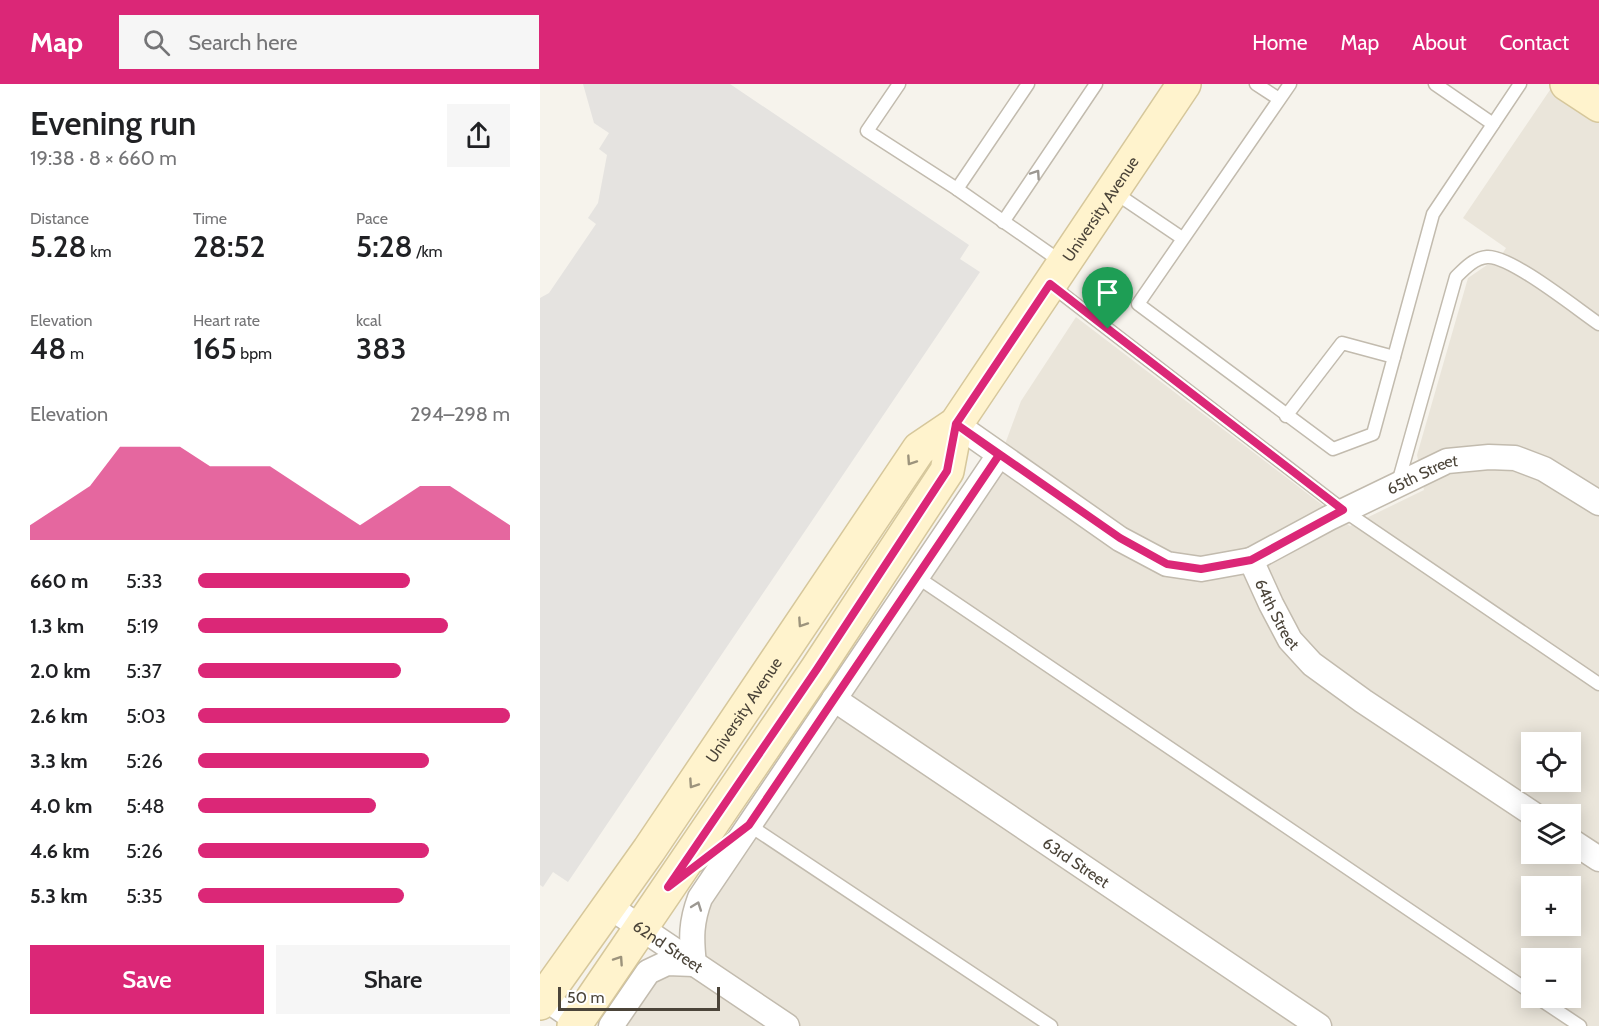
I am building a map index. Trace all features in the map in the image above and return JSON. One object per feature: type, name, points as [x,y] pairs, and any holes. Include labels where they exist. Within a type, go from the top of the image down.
[{"type":"main road","points":[[1567,84],[1599,105]]},
{"type":"main road","name":"University Avenue","points":[[541,999],[610,907],[919,449],[956,424],[1057,274],[1176,90]]},
{"type":"main road","name":"University Avenue","points":[[576,1023],[817,669],[947,471],[956,424]]},
{"type":"street","name":"64th Street","points":[[956,424],[1120,538],[1167,564],[1201,569],[1251,560],[1290,640],[1312,664],[1363,701],[1521,806]]},
{"type":"street","points":[[611,1026],[648,972],[667,963],[694,964],[692,919],[700,898],[999,455]]},
{"type":"street","name":"65th Street","points":[[1251,560],[1343,510],[1447,461],[1489,457],[1515,458],[1544,469],[1599,503]]},
{"type":"street","name":"63rd Street","points":[[834,699],[1320,1026]]},
{"type":"street","points":[[1581,847],[1599,859]]},
{"type":"street","name":"62nd Street","points":[[610,907],[787,1026]]},
{"type":"street","points":[[541,999],[576,1023]]},
{"type":"lane","points":[[899,84],[867,131],[1004,222],[1057,274],[1343,510],[1599,684]]},
{"type":"lane","points":[[957,189],[1028,84]]},
{"type":"lane","points":[[1004,222],[1096,84]]},
{"type":"lane","points":[[1256,84],[1279,99]]},
{"type":"lane","points":[[1290,84],[1137,304],[1333,449],[1373,434],[1433,214],[1520,84]]},
{"type":"lane","points":[[1435,84],[1493,124]]},
{"type":"lane","points":[[1112,190],[1182,238]]},
{"type":"lane","points":[[1398,484],[1455,277],[1469,264],[1486,257],[1503,260],[1599,324]]},
{"type":"lane","points":[[1286,416],[1342,344],[1394,357]]},
{"type":"lane","points":[[917,577],[1521,986]]},
{"type":"lane","points":[[668,887],[749,825],[1051,1026]]},
{"type":"lane","points":[[1553,1008],[1580,1026]]},
{"type":"shaded area","points":[[583,84],[730,84],[969,245],[960,259],[980,272],[568,882],[553,872],[543,887],[540,885],[540,298],[549,293],[596,224],[588,218],[598,203],[607,155],[599,149],[609,133],[594,123]]},
{"type":"shaded area","points":[[1554,84],[1599,84],[1599,1026],[626,1026],[988,490],[1021,401],[1076,317],[1350,526],[1424,490],[1417,455],[1468,278],[1487,265],[1495,265],[1506,248],[1463,218]]},
{"type":"route","points":[[1108,329],[1050,284],[956,424],[999,455],[749,825],[668,887],[817,669],[947,471],[956,424],[1120,538],[1167,564],[1201,569],[1251,560],[1343,510],[1108,329]]}]
